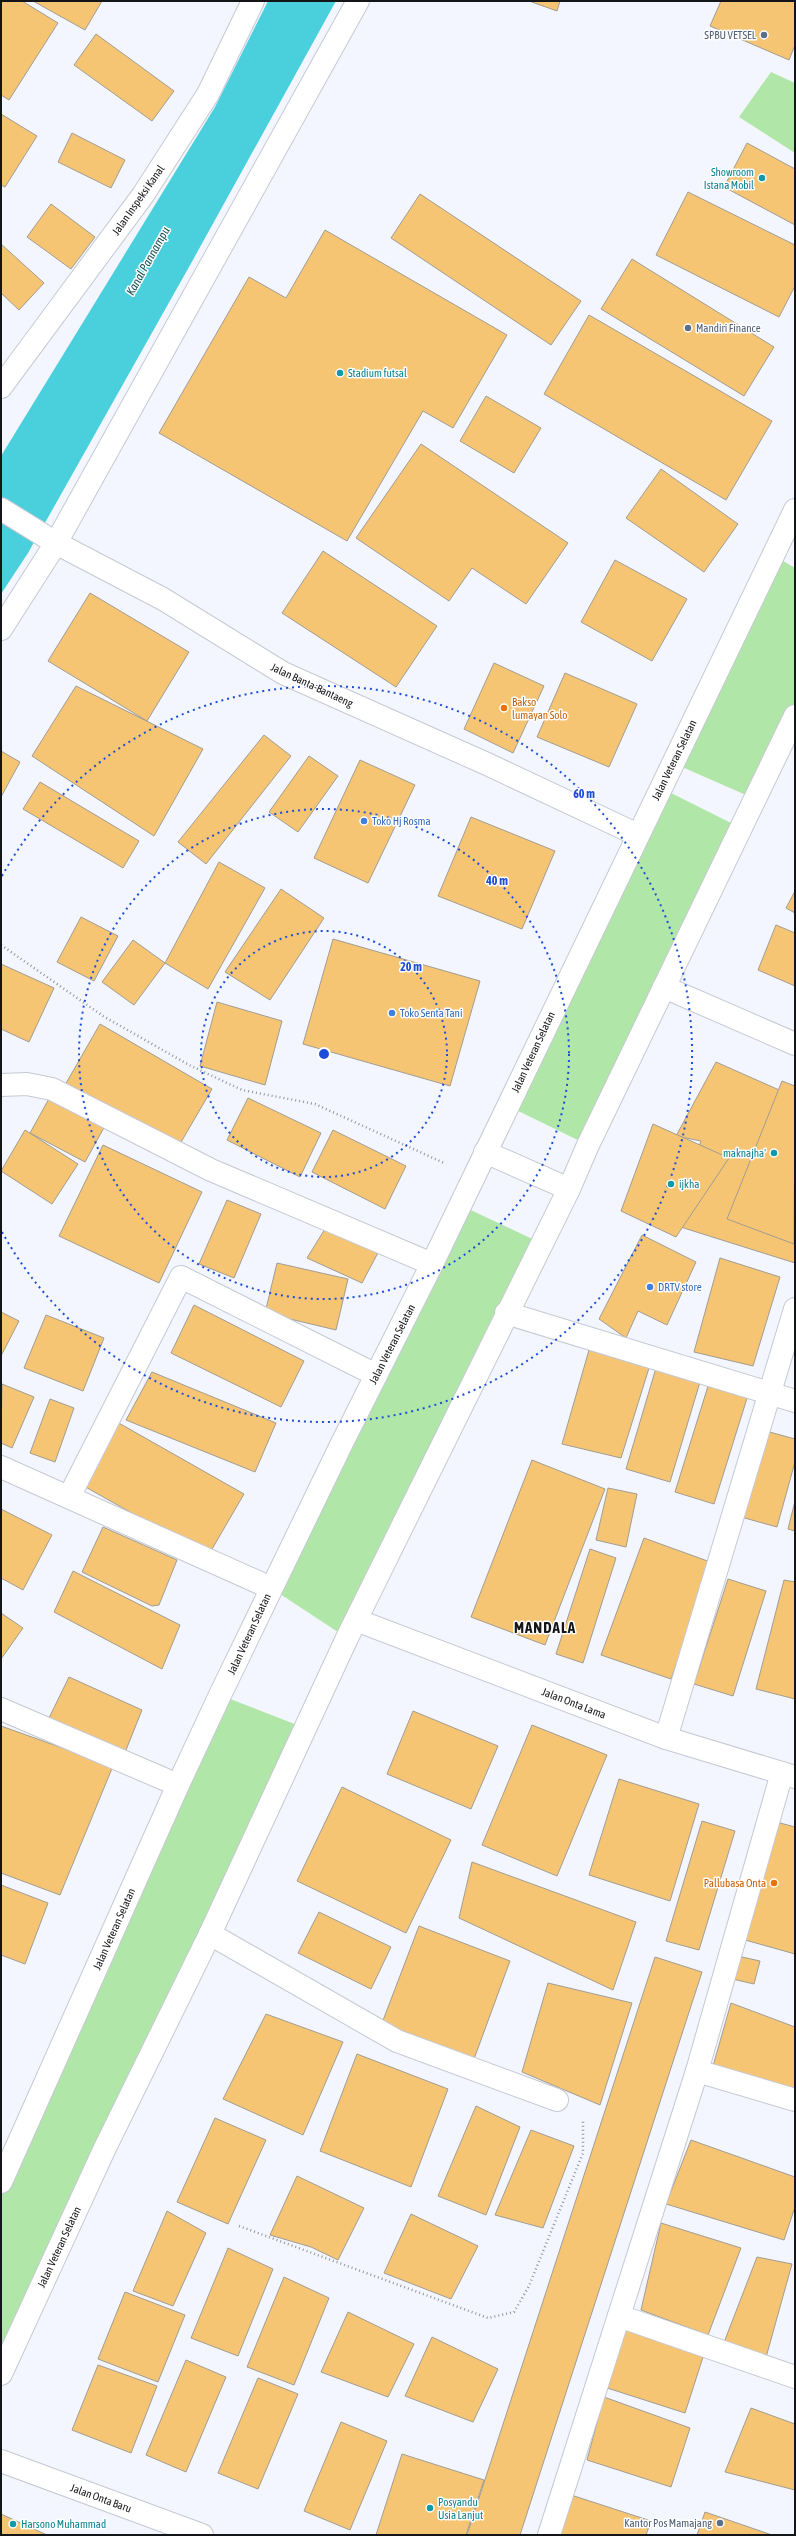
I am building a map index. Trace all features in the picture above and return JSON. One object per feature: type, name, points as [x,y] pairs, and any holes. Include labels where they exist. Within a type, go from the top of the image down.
[{"type":"street","name":"Jalan Inspeksi Kanal","points":[[1,387],[143,195],[208,94],[253,1]]},
{"type":"street","points":[[1,629],[49,538],[358,1]]},
{"type":"street","name":"Jalan Banta-Bantaeng","points":[[1,509],[49,538],[163,599],[283,673],[487,764],[638,835]]},
{"type":"street","name":"Jalan Veteran Selatan","points":[[1,2182],[178,1785],[271,1588],[432,1264],[795,510]]},
{"type":"street","name":"Jalan Veteran Selatan","points":[[1,2374],[104,2150],[210,1934],[356,1620],[506,1313],[569,1189],[664,987],[795,716]]},
{"type":"street","points":[[664,987],[795,1044]]},
{"type":"street","points":[[1,1085],[27,1084],[52,1089],[211,1170],[432,1264]]},
{"type":"street","points":[[485,1152],[569,1189]]},
{"type":"street","points":[[69,1497],[181,1277],[376,1375]]},
{"type":"street","points":[[666,1738],[795,1309]]},
{"type":"street","points":[[506,1313],[795,1401]]},
{"type":"street","points":[[1,1467],[271,1588]]},
{"type":"street","name":"Jalan Onta Lama","points":[[356,1620],[666,1738],[788,1775]]},
{"type":"street","points":[[1,1709],[178,1785]]},
{"type":"street","points":[[549,2535],[697,2070],[788,1775]]},
{"type":"street","points":[[210,1934],[396,2041],[557,2100]]},
{"type":"street","points":[[697,2070],[795,2100]]},
{"type":"street","points":[[619,2316],[795,2377]]},
{"type":"street","name":"Jalan Onta Baru","points":[[1,2461],[202,2535]]},
{"type":"path","points":[[1,946],[103,1016],[189,1065],[242,1090],[315,1104],[474,1176]]},
{"type":"path","points":[[239,2226],[488,2318],[514,2312],[529,2286],[583,2153],[585,2122],[575,2109],[557,2100]]},
{"type":"green space","points":[[771,72],[795,83],[795,153],[739,117]]},
{"type":"green space","points":[[773,555],[795,568],[795,716],[755,799],[673,763]]},
{"type":"green space","points":[[661,788],[741,828],[588,1145],[508,1106]]},
{"type":"green space","points":[[460,1205],[541,1243],[347,1638],[271,1588]]},
{"type":"green space","points":[[220,1695],[305,1728],[1,2376],[1,2182]]},
{"type":"water","name":"Kanal Pannampu","points":[[268,1],[336,1],[189,267],[28,553],[1,594],[1,456],[215,107]]},
{"type":"building","points":[[1,1],[22,1],[58,23],[9,100],[1,95]]},
{"type":"building","points":[[33,1],[102,1],[85,30]]},
{"type":"building","points":[[529,1],[560,1],[557,11]]},
{"type":"building","name":"SPBU VETSEL","points":[[721,1],[795,1],[795,45],[789,60],[710,26]]},
{"type":"building","points":[[96,34],[174,91],[152,121],[74,65]]},
{"type":"building","points":[[1,114],[37,136],[5,187],[1,185]]},
{"type":"building","points":[[72,133],[125,160],[111,188],[58,162]]},
{"type":"building","name":"Showroom Istana Mobil","points":[[747,143],[795,169],[795,225],[724,187]]},
{"type":"building","points":[[688,192],[795,245],[795,286],[779,317],[656,255]]},
{"type":"building","points":[[420,194],[581,301],[551,345],[391,238]]},
{"type":"building","points":[[51,204],[95,237],[71,269],[27,237]]},
{"type":"building","name":"Stadium futsal","points":[[325,230],[507,335],[453,428],[423,411],[347,541],[159,433],[249,277],[286,298]]},
{"type":"building","points":[[1,244],[44,283],[19,310],[1,293]]},
{"type":"building","name":"Mandiri Finance","points":[[632,259],[774,347],[744,396],[601,309]]},
{"type":"building","points":[[589,315],[772,421],[726,500],[544,394]]},
{"type":"building","points":[[486,396],[541,428],[514,473],[460,441]]},
{"type":"building","points":[[421,444],[568,543],[526,604],[472,568],[449,601],[356,538]]},
{"type":"building","points":[[661,469],[738,524],[704,572],[626,518]]},
{"type":"building","points":[[323,551],[437,626],[396,687],[282,613]]},
{"type":"building","points":[[615,560],[687,599],[652,661],[581,622]]},
{"type":"building","points":[[90,593],[189,652],[147,721],[48,661]]},
{"type":"building","name":"Bakso lumayan Solo","points":[[494,663],[544,686],[513,753],[464,729]]},
{"type":"building","points":[[565,673],[637,704],[609,767],[537,737]]},
{"type":"building","points":[[76,686],[203,749],[154,836],[32,756]]},
{"type":"building","points":[[264,735],[291,756],[206,864],[178,842]]},
{"type":"building","points":[[1,751],[20,762],[1,797]]},
{"type":"building","points":[[309,756],[338,776],[298,832],[269,812]]},
{"type":"building","name":"Toko Hj Rosma","points":[[360,760],[415,785],[368,883],[314,858]]},
{"type":"building","points":[[40,782],[139,841],[123,868],[23,809]]},
{"type":"building","points":[[471,817],[555,851],[522,929],[438,896]]},
{"type":"building","points":[[219,862],[265,888],[208,989],[165,963]]},
{"type":"building","points":[[281,889],[324,918],[270,1000],[225,972]]},
{"type":"building","points":[[795,891],[795,913],[786,908]]},
{"type":"building","points":[[81,917],[118,936],[94,981],[57,962]]},
{"type":"building","points":[[776,925],[795,933],[795,986],[758,970]]},
{"type":"building","name":"Toko Senta Tani","points":[[333,939],[480,981],[450,1086],[303,1044]]},
{"type":"building","points":[[133,940],[165,963],[134,1005],[102,982]]},
{"type":"building","points":[[1,964],[54,988],[29,1042],[1,1029]]},
{"type":"building","points":[[217,1002],[282,1021],[265,1085],[200,1066]]},
{"type":"building","points":[[100,1024],[212,1089],[177,1149],[65,1085]]},
{"type":"building","points":[[716,1062],[795,1097],[795,1263],[671,1224],[701,1141],[676,1136]]},
{"type":"building","name":"maknajha'","points":[[782,1081],[795,1086],[794,1244],[727,1219]]},
{"type":"building","points":[[51,1095],[106,1124],[85,1162],[30,1133]]},
{"type":"building","points":[[248,1098],[321,1133],[300,1177],[227,1140]]},
{"type":"building","name":"ijkha","points":[[653,1124],[729,1158],[676,1237],[621,1211]]},
{"type":"building","points":[[25,1130],[78,1164],[52,1204],[1,1171]]},
{"type":"building","points":[[333,1130],[406,1166],[385,1209],[312,1172]]},
{"type":"building","points":[[103,1145],[202,1192],[159,1283],[59,1236]]},
{"type":"building","points":[[227,1200],[261,1214],[234,1278],[199,1264]]},
{"type":"building","points":[[328,1224],[380,1249],[362,1283],[307,1258]]},
{"type":"building","name":"DRTV store","points":[[642,1235],[696,1262],[667,1325],[638,1311],[626,1338],[599,1319]]},
{"type":"building","points":[[720,1258],[780,1277],[753,1366],[694,1352]]},
{"type":"building","points":[[277,1263],[348,1279],[336,1330],[265,1313]]},
{"type":"building","points":[[194,1305],[304,1361],[281,1407],[171,1353]]},
{"type":"building","points":[[1,1312],[19,1321],[1,1356]]},
{"type":"building","points":[[46,1315],[104,1338],[83,1391],[24,1368]]},
{"type":"building","points":[[589,1350],[649,1368],[621,1458],[562,1444]]},
{"type":"building","points":[[656,1368],[700,1382],[670,1482],[626,1469]]},
{"type":"building","points":[[152,1372],[276,1423],[255,1472],[126,1420]]},
{"type":"building","points":[[709,1383],[748,1395],[714,1504],[675,1492]]},
{"type":"building","points":[[2,1384],[34,1397],[12,1448],[1,1443]]},
{"type":"building","points":[[50,1399],[74,1408],[55,1462],[30,1453]]},
{"type":"building","points":[[117,1422],[244,1494],[208,1556],[82,1485]]},
{"type":"building","points":[[766,1431],[795,1439],[795,1462],[777,1527],[741,1517]]},
{"type":"building","points":[[532,1460],[605,1489],[545,1645],[471,1617]]},
{"type":"building","points":[[608,1488],[637,1494],[626,1547],[596,1540]]},
{"type":"building","points":[[795,1501],[795,1531],[788,1529]]},
{"type":"building","points":[[1,1509],[52,1535],[23,1590],[1,1578]]},
{"type":"building","points":[[103,1527],[177,1560],[159,1605],[152,1606],[82,1572]]},
{"type":"building","points":[[644,1538],[713,1563],[671,1679],[601,1655]]},
{"type":"building","points":[[590,1549],[616,1558],[583,1663],[556,1654]]},
{"type":"building","points":[[73,1571],[180,1625],[162,1669],[54,1612]]},
{"type":"building","points":[[728,1579],[766,1591],[733,1696],[694,1684]]},
{"type":"building","points":[[784,1580],[795,1582],[795,1699],[756,1689]]},
{"type":"building","points":[[1,1613],[23,1628],[1,1659]]},
{"type":"building","points":[[69,1677],[142,1710],[124,1755],[47,1722]]},
{"type":"building","points":[[413,1711],[498,1746],[471,1809],[387,1774]]},
{"type":"building","points":[[532,1725],[607,1755],[557,1876],[482,1845]]},
{"type":"building","points":[[1,1726],[113,1766],[60,1895],[1,1873]]},
{"type":"building","points":[[619,1779],[699,1804],[670,1901],[589,1875]]},
{"type":"building","points":[[342,1787],[451,1840],[406,1933],[297,1881]]},
{"type":"building","name":"Pallubasa Onta","points":[[769,1820],[795,1827],[795,1954],[738,1938]]},
{"type":"building","points":[[702,1821],[735,1831],[699,1950],[666,1941]]},
{"type":"building","points":[[472,1862],[636,1922],[613,1990],[459,1918]]},
{"type":"building","points":[[1,1885],[48,1903],[25,1964],[1,1955]]},
{"type":"building","points":[[319,1912],[391,1947],[371,1989],[298,1953]]},
{"type":"building","points":[[419,1926],[510,1961],[474,2059],[382,2023]]},
{"type":"building","points":[[733,1955],[760,1961],[754,1984],[728,1978]]},
{"type":"building","points":[[655,1957],[702,1972],[520,2535],[467,2535]]},
{"type":"building","points":[[548,1983],[632,2003],[600,2105],[522,2072]]},
{"type":"building","points":[[731,2003],[795,2027],[795,2093],[713,2066]]},
{"type":"building","points":[[266,2014],[343,2042],[303,2135],[223,2099]]},
{"type":"building","points":[[357,2054],[448,2089],[411,2187],[320,2151]]},
{"type":"building","points":[[476,2106],[520,2127],[486,2215],[438,2196]]},
{"type":"building","points":[[215,2118],[266,2140],[228,2224],[177,2202]]},
{"type":"building","points":[[531,2130],[574,2146],[543,2228],[495,2215]]},
{"type":"building","points":[[691,2140],[795,2177],[795,2207],[784,2240],[666,2204]]},
{"type":"building","points":[[297,2176],[364,2208],[338,2260],[311,2247],[270,2235]]},
{"type":"building","points":[[167,2211],[206,2233],[173,2306],[133,2291]]},
{"type":"building","points":[[411,2214],[478,2246],[451,2299],[384,2273]]},
{"type":"building","points":[[661,2223],[741,2248],[708,2335],[641,2310]]},
{"type":"building","points":[[228,2248],[273,2269],[238,2356],[191,2338]]},
{"type":"building","points":[[757,2257],[792,2264],[765,2361],[723,2345]]},
{"type":"building","points":[[284,2277],[329,2298],[294,2385],[247,2367]]},
{"type":"building","points":[[125,2292],[185,2315],[158,2382],[98,2359]]},
{"type":"building","points":[[348,2312],[414,2344],[388,2397],[321,2372]]},
{"type":"building","points":[[618,2323],[704,2354],[685,2413],[601,2386]]},
{"type":"building","points":[[432,2337],[498,2369],[473,2422],[405,2396]]},
{"type":"building","points":[[186,2360],[226,2377],[186,2472],[146,2455]]},
{"type":"building","points":[[98,2365],[157,2386],[131,2453],[72,2430]]},
{"type":"building","points":[[258,2378],[298,2394],[258,2489],[218,2473]]},
{"type":"building","points":[[604,2397],[690,2428],[671,2487],[587,2460]]},
{"type":"building","points":[[751,2408],[795,2424],[795,2490],[725,2472]]},
{"type":"building","points":[[341,2422],[387,2441],[350,2530],[304,2511]]},
{"type":"building","name":"Posyandu Usia Lanjut","points":[[402,2454],[484,2480],[466,2535],[376,2535]]},
{"type":"building","points":[[565,2493],[651,2521],[646,2535],[552,2535]]},
{"type":"building","name":"Kantor Pos Mamajang","points":[[705,2512],[772,2535],[697,2535]]},
{"type":"building","name":"Harsono Muhammad","points":[[1,2514],[47,2535],[1,2535]]},
{"type":"place","name":"SPBU VETSEL","points":[[764,35]]},
{"type":"place","name":"Showroom Istana Mobil","points":[[762,178]]},
{"type":"place","name":"Mandiri Finance","points":[[688,328]]},
{"type":"place","name":"Stadium futsal","points":[[340,373]]},
{"type":"place","name":"Bakso lumayan Solo","points":[[504,708]]},
{"type":"place","name":"Toko Hj Rosma","points":[[364,821]]},
{"type":"place","name":"Toko Senta Tani","points":[[392,1013]]},
{"type":"place","name":"maknajha'","points":[[774,1153]]},
{"type":"place","name":"ijkha","points":[[671,1184]]},
{"type":"place","name":"DRTV store","points":[[650,1287]]},
{"type":"place","name":"Pallubasa Onta","points":[[774,1883]]},
{"type":"place","name":"Posyandu Usia Lanjut","points":[[430,2508]]},
{"type":"place","name":"Kantor Pos Mamajang","points":[[720,2523]]},
{"type":"place","name":"Harsono Muhammad","points":[[13,2524]]},
{"type":"district","name":"MANDALA","points":[[545,1628]]}]
